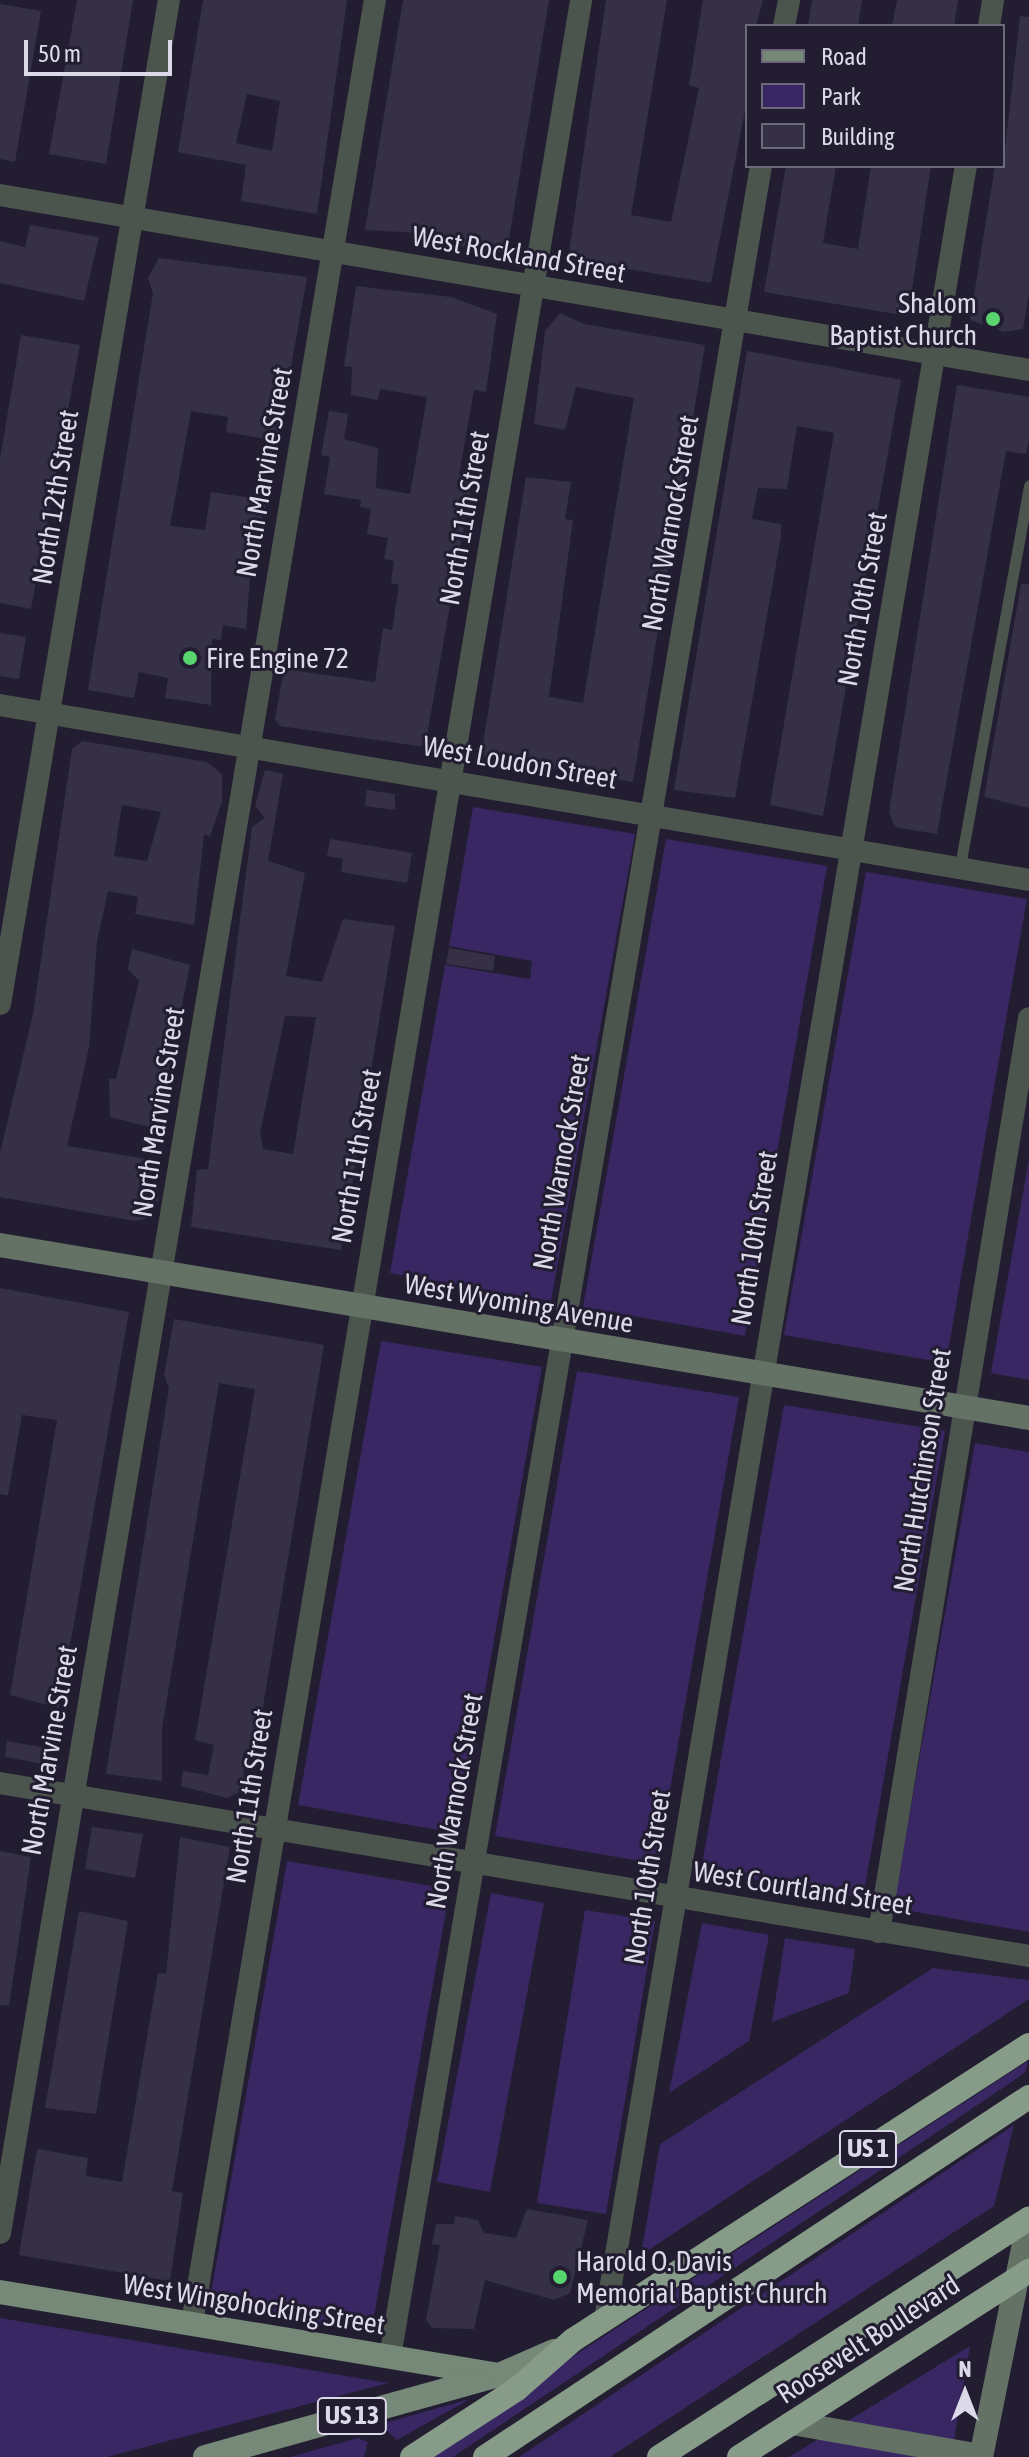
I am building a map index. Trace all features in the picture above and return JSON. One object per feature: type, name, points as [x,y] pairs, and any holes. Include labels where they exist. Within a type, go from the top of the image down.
[{"type":"highway","name":"US 1","points":[[412,2457],[517,2389],[573,2340],[1029,2045]]},
{"type":"highway","name":"US 1","points":[[485,2457],[1029,2097]]},
{"type":"highway","points":[[659,2457],[1029,2219]]},
{"type":"highway","name":"Roosevelt Boulevard","points":[[739,2457],[1021,2276]]},
{"type":"highway","points":[[678,2457],[711,2426]]},
{"type":"main road","name":"West Wingohocking Street","points":[[0,2292],[499,2375]]},
{"type":"main road","name":"US 13","points":[[205,2457],[499,2375],[573,2340]]},
{"type":"street","name":"North 12th Street","points":[[0,1004],[169,0]]},
{"type":"street","name":"North Marvine Street","points":[[0,2233],[71,1795],[375,0]]},
{"type":"street","name":"North 11th Street","points":[[192,2323],[581,0]]},
{"type":"street","points":[[784,24],[789,0]]},
{"type":"street","points":[[989,24],[993,0]]},
{"type":"street","name":"North Warnock Street","points":[[390,2357],[761,168]]},
{"type":"street","name":"North 10th Street","points":[[605,2320],[849,846],[966,168]]},
{"type":"street","name":"West Rockland Street","points":[[0,195],[1029,370]]},
{"type":"street","name":"West Loudon Street","points":[[0,705],[849,846],[1029,880]]},
{"type":"street","name":"North Hutchinson Street","points":[[879,1932],[962,1407],[1029,1018]]},
{"type":"street","name":"West Wyoming Avenue","points":[[0,1245],[561,1342],[1029,1418]]},
{"type":"street","name":"West Courtland Street","points":[[0,1783],[1029,1956]]},
{"type":"street","points":[[792,2423],[984,2457],[1021,2276],[1029,2219]]},
{"type":"lane","points":[[960,866],[1029,485]]},
{"type":"green space","points":[[473,807],[635,834],[551,1301],[390,1273],[445,965],[530,979],[532,961],[449,946]]},
{"type":"green space","points":[[666,839],[827,866],[745,1336],[583,1307]]},
{"type":"green space","points":[[866,872],[1027,899],[946,1363],[784,1335]]},
{"type":"green space","points":[[1029,1159],[1029,1380],[991,1373]]},
{"type":"green space","points":[[381,1341],[542,1367],[460,1834],[298,1805]]},
{"type":"green space","points":[[577,1371],[739,1397],[657,1864],[495,1836]]},
{"type":"green space","points":[[784,1405],[945,1431],[863,1898],[701,1870]]},
{"type":"green space","points":[[975,1443],[1029,1452],[1029,1932],[893,1908]]},
{"type":"green space","points":[[287,1861],[450,1889],[371,2333],[209,2305]]},
{"type":"green space","points":[[491,1893],[544,1903],[490,2192],[437,2182]]},
{"type":"green space","points":[[585,1910],[655,1921],[606,2214],[537,2203]]},
{"type":"green space","points":[[702,1923],[769,1935],[749,2041],[669,2093]]},
{"type":"green space","points":[[785,1938],[855,1949],[849,1993],[772,2022]]},
{"type":"green space","points":[[933,1968],[1029,1980],[1029,1999],[641,2255],[660,2144]]},
{"type":"green space","points":[[1028,2061],[1025,2073],[453,2457],[418,2457]]},
{"type":"green space","points":[[1014,2125],[994,2206],[610,2457],[519,2457]]},
{"type":"green space","points":[[0,2318],[388,2383],[107,2457],[0,2457]]},
{"type":"green space","points":[[970,2346],[951,2457],[789,2457]]},
{"type":"green space","points":[[470,2399],[397,2440],[381,2425],[381,2424]]},
{"type":"green space","points":[[358,2438],[368,2442],[364,2457],[290,2457]]},
{"type":"building","points":[[77,0],[133,0],[106,164],[49,154]]},
{"type":"building","points":[[203,0],[347,0],[317,214],[241,201],[246,165],[178,152]],"holes":[[[247,94],[280,101],[272,151],[236,143]]]},
{"type":"building","points":[[403,0],[549,0],[508,245],[500,252],[435,242],[436,234],[365,230]]},
{"type":"building","points":[[606,0],[667,0],[631,215],[671,222],[699,88],[689,85],[703,0],[763,0],[757,24],[745,24],[745,111],[711,283],[568,259]]},
{"type":"building","points":[[812,0],[862,0],[858,24],[808,24]]},
{"type":"building","points":[[897,0],[958,0],[954,24],[892,24]]},
{"type":"building","points":[[0,4],[41,11],[15,162],[0,159]]},
{"type":"building","points":[[1020,16],[1029,17],[1029,294],[1023,329],[1004,332],[970,320],[995,168],[1005,168]]},
{"type":"building","points":[[786,168],[836,168],[823,243],[858,249],[871,168],[931,168],[908,316],[764,292]]},
{"type":"building","points":[[30,225],[99,237],[84,301],[0,283],[0,241],[25,247]]},
{"type":"building","points":[[159,258],[307,277],[278,441],[226,432],[228,417],[191,411],[170,526],[205,530],[211,492],[267,500],[252,553],[246,629],[223,625],[221,640],[212,639],[211,705],[165,698],[168,678],[139,672],[134,698],[88,690],[153,293],[148,278]]},
{"type":"building","points":[[356,286],[451,297],[497,314],[486,392],[474,390],[459,475],[471,477],[471,486],[425,747],[280,726],[275,719],[284,669],[375,682],[383,628],[392,630],[399,585],[391,583],[394,561],[384,559],[388,538],[367,534],[371,509],[360,507],[361,500],[324,494],[330,457],[321,455],[329,411],[348,414],[344,439],[378,448],[376,488],[410,494],[427,397],[380,389],[378,400],[351,395],[352,367],[344,366]]},
{"type":"building","points":[[560,313],[584,324],[705,345],[633,782],[481,756],[526,477],[571,482],[565,519],[573,520],[549,697],[583,703],[634,398],[576,387],[565,430],[534,424],[545,331]]},
{"type":"building","points":[[21,335],[80,345],[31,609],[0,603],[0,458]]},
{"type":"building","points":[[747,351],[901,380],[823,816],[770,805],[834,433],[797,426],[787,489],[758,488],[752,519],[781,524],[781,536],[735,798],[674,790]]},
{"type":"building","points":[[957,385],[1029,397],[1029,441],[1026,454],[1006,451],[937,834],[895,827],[889,812]]},
{"type":"building","points":[[1021,584],[1029,584],[1029,808],[984,797]]},
{"type":"building","points":[[0,633],[26,637],[19,679],[0,676]]},
{"type":"building","points":[[82,741],[207,762],[222,774],[222,802],[210,836],[204,835],[194,925],[135,914],[138,897],[108,891],[97,941],[89,1047],[67,1146],[154,1160],[159,1201],[150,1200],[146,1219],[135,1221],[0,1197],[0,1153],[33,1014],[72,749]],"holes":[[[122,805],[161,812],[147,861],[114,856]]]},
{"type":"building","points":[[265,770],[283,774],[268,861],[305,873],[286,976],[322,982],[343,919],[395,926],[341,1250],[191,1227],[197,1170],[208,1169],[252,827],[265,818],[255,806]],"holes":[[[285,1016],[316,1017],[293,1154],[263,1149],[260,1133]]]},
{"type":"building","points":[[367,790],[395,794],[395,810],[365,806]]},
{"type":"building","points":[[330,839],[412,853],[407,883],[341,872],[343,859],[327,856]]},
{"type":"building","points":[[449,948],[495,956],[493,971],[446,964]]},
{"type":"building","points":[[132,949],[190,965],[157,1129],[110,1117],[109,1078],[116,1079],[139,981],[128,969]]},
{"type":"building","points":[[0,1288],[129,1312],[59,1708],[10,1695],[57,1420],[22,1415],[8,1495],[0,1494]]},
{"type":"building","points":[[174,1319],[324,1345],[261,1718],[251,1755],[243,1753],[244,1790],[227,1798],[181,1786],[183,1771],[208,1775],[214,1745],[195,1740],[255,1389],[219,1383],[162,1729],[162,1781],[106,1774],[169,1388],[164,1375]]},
{"type":"building","points":[[7,1741],[52,1749],[49,1765],[5,1757]]},
{"type":"building","points":[[92,1827],[143,1834],[135,1878],[85,1869]]},
{"type":"building","points":[[180,1837],[230,1847],[172,2191],[183,2193],[170,2281],[19,2255],[37,2149],[88,2158],[86,2176],[122,2182],[158,1973],[166,1974]]},
{"type":"building","points":[[0,1851],[31,1857],[9,2006],[0,2005]]},
{"type":"building","points":[[79,1911],[128,1921],[96,2114],[45,2108]]},
{"type":"building","points":[[527,2209],[588,2220],[570,2293],[554,2300],[485,2280],[474,2329],[432,2328],[426,2320],[440,2245],[432,2244],[436,2224],[454,2224],[455,2216],[478,2220],[484,2233],[516,2238]]},
{"type":"place","name":"Shalom Baptist Church","points":[[993,319]]},
{"type":"place","name":"Fire Engine 72","points":[[190,658]]},
{"type":"place","name":"Harold O. Davis Memorial Baptist Church","points":[[560,2277]]}]
